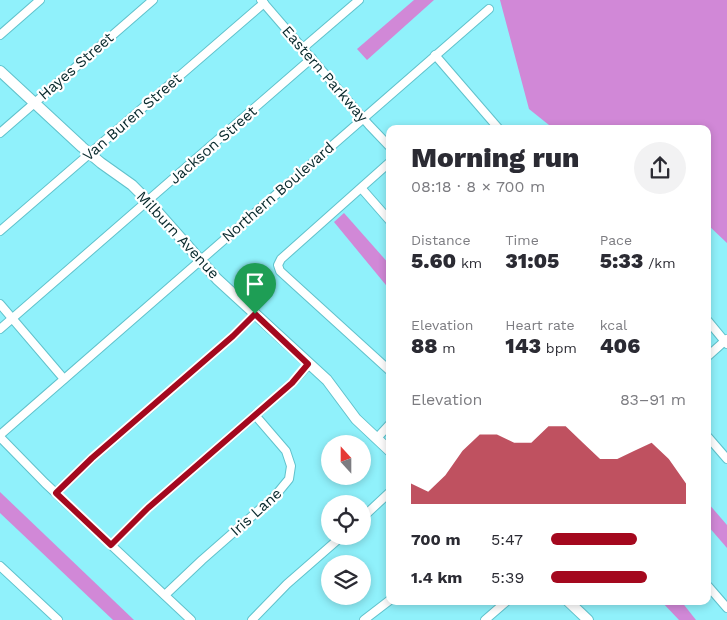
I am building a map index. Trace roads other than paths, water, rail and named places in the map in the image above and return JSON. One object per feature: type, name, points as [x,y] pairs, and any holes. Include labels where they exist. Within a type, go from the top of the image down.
[{"type":"main road","name":"Milburn Avenue","points":[[0,71],[101,163],[132,185],[218,278],[327,380],[356,419],[386,447]]},
{"type":"main road","points":[[572,605],[588,620]]},
{"type":"street","points":[[0,35],[40,0]]},
{"type":"street","name":"Hayes Street","points":[[0,133],[153,0]]},
{"type":"street","points":[[303,48],[359,0]]},
{"type":"street","name":"Eastern Parkway","points":[[262,1],[386,143]]},
{"type":"street","name":"Van Buren Street","points":[[0,231],[262,1]]},
{"type":"street","name":"Northern Boulevard","points":[[0,436],[489,9]]},
{"type":"street","points":[[435,55],[496,125]]},
{"type":"street","name":"Jackson Street","points":[[0,330],[312,58]]},
{"type":"street","points":[[386,166],[281,259],[278,265],[280,271],[386,368]]},
{"type":"street","points":[[362,189],[386,216]]},
{"type":"street","points":[[0,304],[64,379]]},
{"type":"street","points":[[56,493],[92,458],[233,336],[255,314]]},
{"type":"street","points":[[711,324],[726,341],[711,354]]},
{"type":"street","points":[[111,545],[148,508],[292,383],[308,364]]},
{"type":"street","name":"Iris Lane","points":[[165,595],[275,496],[289,479],[291,466],[286,451],[255,415]]},
{"type":"street","points":[[377,438],[386,428]]},
{"type":"street","points":[[0,436],[18,457],[192,620]]},
{"type":"street","points":[[711,440],[727,459]]},
{"type":"street","points":[[371,510],[386,496]]},
{"type":"street","points":[[252,620],[287,584],[332,545]]},
{"type":"street","points":[[0,566],[58,620]]},
{"type":"street","points":[[711,589],[727,608]]},
{"type":"street","points":[[364,620],[386,603]]},
{"type":"street","points":[[485,620],[502,605]]}]
